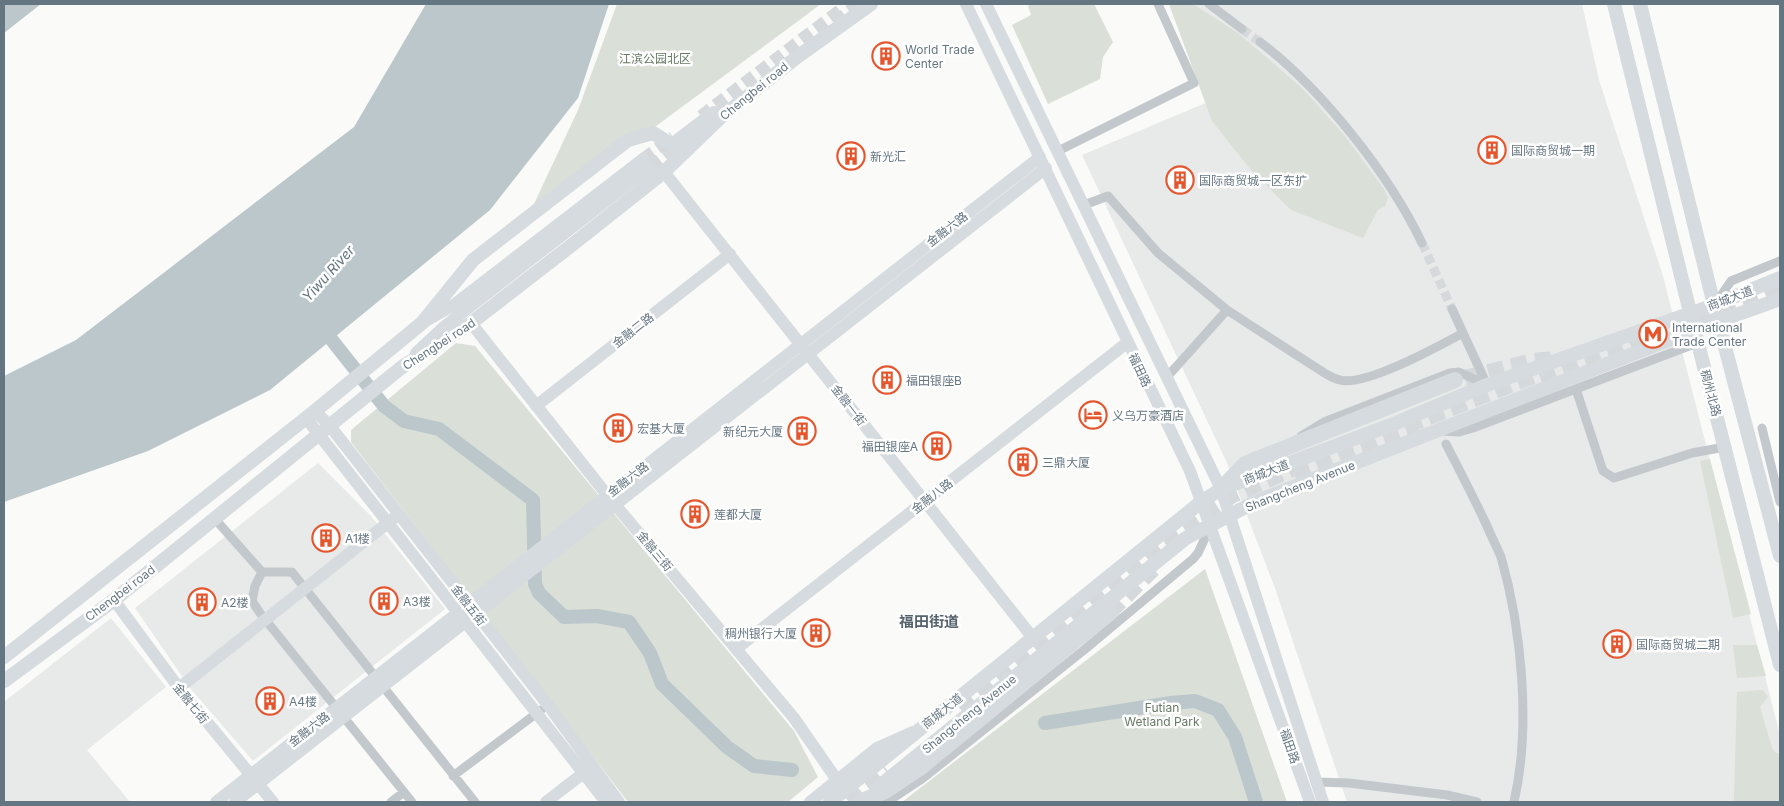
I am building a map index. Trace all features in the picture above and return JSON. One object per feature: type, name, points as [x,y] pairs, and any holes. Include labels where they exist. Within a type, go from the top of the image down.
[{"type":"highway","points":[[1221,489],[1245,464],[1455,380]]},
{"type":"highway","points":[[860,802],[885,791],[921,767],[1109,613]]},
{"type":"main road","name":"Chengbei road","points":[[4,657],[310,415],[422,323],[473,260],[628,140],[652,133],[672,145],[858,4]]},
{"type":"main road","name":"Chengbei road","points":[[4,681],[114,600],[398,371],[471,323],[664,172],[720,117],[797,57],[871,4]]},
{"type":"main road","name":"稠州北路","points":[[1614,4],[1780,665]]},
{"type":"main road","name":"稠州北路","points":[[1640,4],[1714,305],[1780,556]]},
{"type":"main road","name":"商城大道","points":[[830,802],[1201,502],[1221,489],[1396,423],[1487,385],[1714,305],[1780,278]]},
{"type":"main road","name":"Shangcheng Avenue","points":[[860,802],[1186,538],[1255,502],[1437,431],[1696,336],[1719,322],[1780,299]]},
{"type":"street","name":"福田路","points":[[966,4],[1190,472],[1310,802]]},
{"type":"street","name":"福田路","points":[[986,4],[1221,489],[1323,802]]},
{"type":"street","points":[[1058,151],[1194,83],[1158,4]]},
{"type":"street","points":[[1209,4],[1242,29]]},
{"type":"street","points":[[1260,42],[1286,61],[1365,149],[1422,244]]},
{"type":"street","name":"金融六路","points":[[216,802],[255,780],[461,617],[513,585],[560,548],[611,500],[801,343],[1043,162]]},
{"type":"street","name":"金融六路","points":[[472,609],[513,569],[556,535],[611,500],[809,354],[1043,162]]},
{"type":"street","points":[[398,371],[445,326],[646,163],[455,304],[422,323]]},
{"type":"street","name":"金融一街","points":[[664,172],[1033,638]]},
{"type":"street","points":[[1084,205],[1108,196],[1158,253],[1227,310],[1326,374],[1341,381],[1376,374],[1430,351],[1463,333]]},
{"type":"street","name":"金融二路","points":[[536,406],[730,254]]},
{"type":"street","points":[[1714,305],[1731,281],[1780,261]]},
{"type":"street","points":[[1452,309],[1487,385]]},
{"type":"street","points":[[1167,377],[1227,310]]},
{"type":"street","name":"金融三街","points":[[471,323],[611,500],[794,718],[837,780]]},
{"type":"street","points":[[1437,431],[1459,432],[1473,428],[1576,389],[1696,336]]},
{"type":"street","name":"金融八路","points":[[736,648],[1128,342]]},
{"type":"street","points":[[1288,447],[1324,422],[1450,373],[1458,372],[1487,385]]},
{"type":"street","points":[[1576,389],[1603,471],[1614,478],[1692,453],[1725,447]]},
{"type":"street","name":"金融五街","points":[[310,415],[330,426],[548,705],[606,802]]},
{"type":"street","name":"金融五街","points":[[310,415],[318,436],[536,713],[619,802]]},
{"type":"street","points":[[1762,428],[1780,502]]},
{"type":"street","points":[[1446,444],[1471,492],[1500,556],[1518,640],[1522,682],[1522,760],[1514,802]]},
{"type":"street","points":[[179,688],[398,515]]},
{"type":"street","points":[[215,519],[262,572],[292,572],[475,802]]},
{"type":"street","points":[[887,802],[922,779],[1193,559],[1210,527]]},
{"type":"street","points":[[262,572],[255,586],[252,601],[265,620],[412,802]]},
{"type":"street","name":"金融七街","points":[[114,600],[179,688],[273,802]]},
{"type":"street","points":[[453,776],[548,705]]},
{"type":"street","points":[[810,802],[878,748],[920,729]]},
{"type":"street","points":[[546,802],[588,770]]},
{"type":"street","name":"金融六路","points":[[235,802],[255,780]]},
{"type":"street","points":[[1317,782],[1349,783],[1447,795],[1476,802]]},
{"type":"street","points":[[391,802],[404,792]]},
{"type":"shaded area","points":[[1169,4],[1582,4],[1599,80],[1663,276],[1780,735],[1780,802],[1347,802],[1276,591],[1227,463],[1082,155],[1208,102]]},
{"type":"shaded area","points":[[318,463],[371,516],[445,609],[253,761],[190,688],[135,608]]},
{"type":"shaded area","points":[[111,618],[166,687],[87,750],[130,802],[4,802],[4,702]]},
{"type":"green space","name":"江滨公园北区","points":[[617,4],[821,4],[525,223],[578,110]]},
{"type":"green space","points":[[1031,4],[1094,4],[1113,42],[1103,57],[1100,79],[1048,104],[1012,25],[1031,15],[1028,6]]},
{"type":"green space","points":[[1169,4],[1193,4],[1238,33],[1304,90],[1345,136],[1384,189],[1388,198],[1385,206],[1378,210],[1363,238],[1291,210],[1251,170],[1212,121]]},
{"type":"green space","points":[[456,343],[475,346],[794,731],[818,777],[788,802],[628,802],[351,442],[351,430]]},
{"type":"green space","points":[[1710,459],[1751,614],[1733,618],[1700,461]]},
{"type":"green space","name":"Futian Wetland Park","points":[[1205,569],[1287,802],[902,802]]},
{"type":"green space","points":[[1733,645],[1757,645],[1766,676],[1737,678]]},
{"type":"green space","points":[[1763,690],[1768,697],[1760,707],[1772,748],[1780,754],[1780,802],[1734,802],[1737,692]]},
{"type":"water","points":[[4,4],[41,4],[4,33]]},
{"type":"water","name":"Yiwu River","points":[[426,4],[609,4],[578,98],[490,210],[270,390],[148,451],[4,502],[4,376],[76,340],[354,127]]},
{"type":"waterway","points":[[320,325],[384,406],[404,421],[439,429],[533,500],[535,584],[539,593],[564,617],[597,616],[629,622],[650,653],[662,684],[727,747],[754,766],[792,770]]},
{"type":"waterway","points":[[1045,723],[1171,703],[1195,701],[1218,710],[1235,737],[1256,802]]},
{"type":"tunnel","points":[[835,22],[858,4]]},
{"type":"tunnel","points":[[701,116],[840,10]]},
{"type":"tunnel","points":[[1242,29],[1260,42]]},
{"type":"tunnel","points":[[643,159],[673,137]]},
{"type":"tunnel","points":[[650,167],[683,141]]},
{"type":"tunnel","points":[[1422,243],[1452,309]]},
{"type":"tunnel","points":[[1541,380],[1780,289]]},
{"type":"tunnel","points":[[1465,378],[1533,361],[1556,359]]},
{"type":"tunnel","points":[[1406,426],[1551,369]]},
{"type":"tunnel","points":[[1294,473],[1418,428]]},
{"type":"tunnel","points":[[1163,540],[1233,495],[1301,465]]},
{"type":"tunnel","points":[[962,711],[1176,538]]},
{"type":"tunnel","points":[[1109,613],[1153,569]]},
{"type":"tunnel","points":[[849,802],[888,771]]},
{"type":"place","name":"World Trade Center","points":[[886,56]]},
{"type":"place","name":"国际商贸城一期","points":[[1492,150]]},
{"type":"place","name":"新光汇","points":[[851,156]]},
{"type":"place","name":"国际商贸城一区东扩","points":[[1180,180]]},
{"type":"place","name":"International Trade Center","points":[[1653,334]]},
{"type":"place","name":"福田银座B","points":[[887,380]]},
{"type":"place","name":"义乌万豪酒店","points":[[1093,415]]},
{"type":"place","name":"宏基大厦","points":[[618,428]]},
{"type":"place","name":"新纪元大厦","points":[[802,431]]},
{"type":"place","name":"福田银座A","points":[[937,446]]},
{"type":"place","name":"三鼎大厦","points":[[1023,462]]},
{"type":"place","name":"莲都大厦","points":[[695,514]]},
{"type":"place","name":"A1楼","points":[[326,538]]},
{"type":"place","name":"A3楼","points":[[384,601]]},
{"type":"place","name":"A2楼","points":[[202,602]]},
{"type":"place","name":"稠州银行大厦","points":[[816,633]]},
{"type":"place","name":"国际商贸城二期","points":[[1617,644]]},
{"type":"place","name":"A4楼","points":[[270,701]]},
{"type":"district","name":"福田街道","points":[[929,621]]}]
